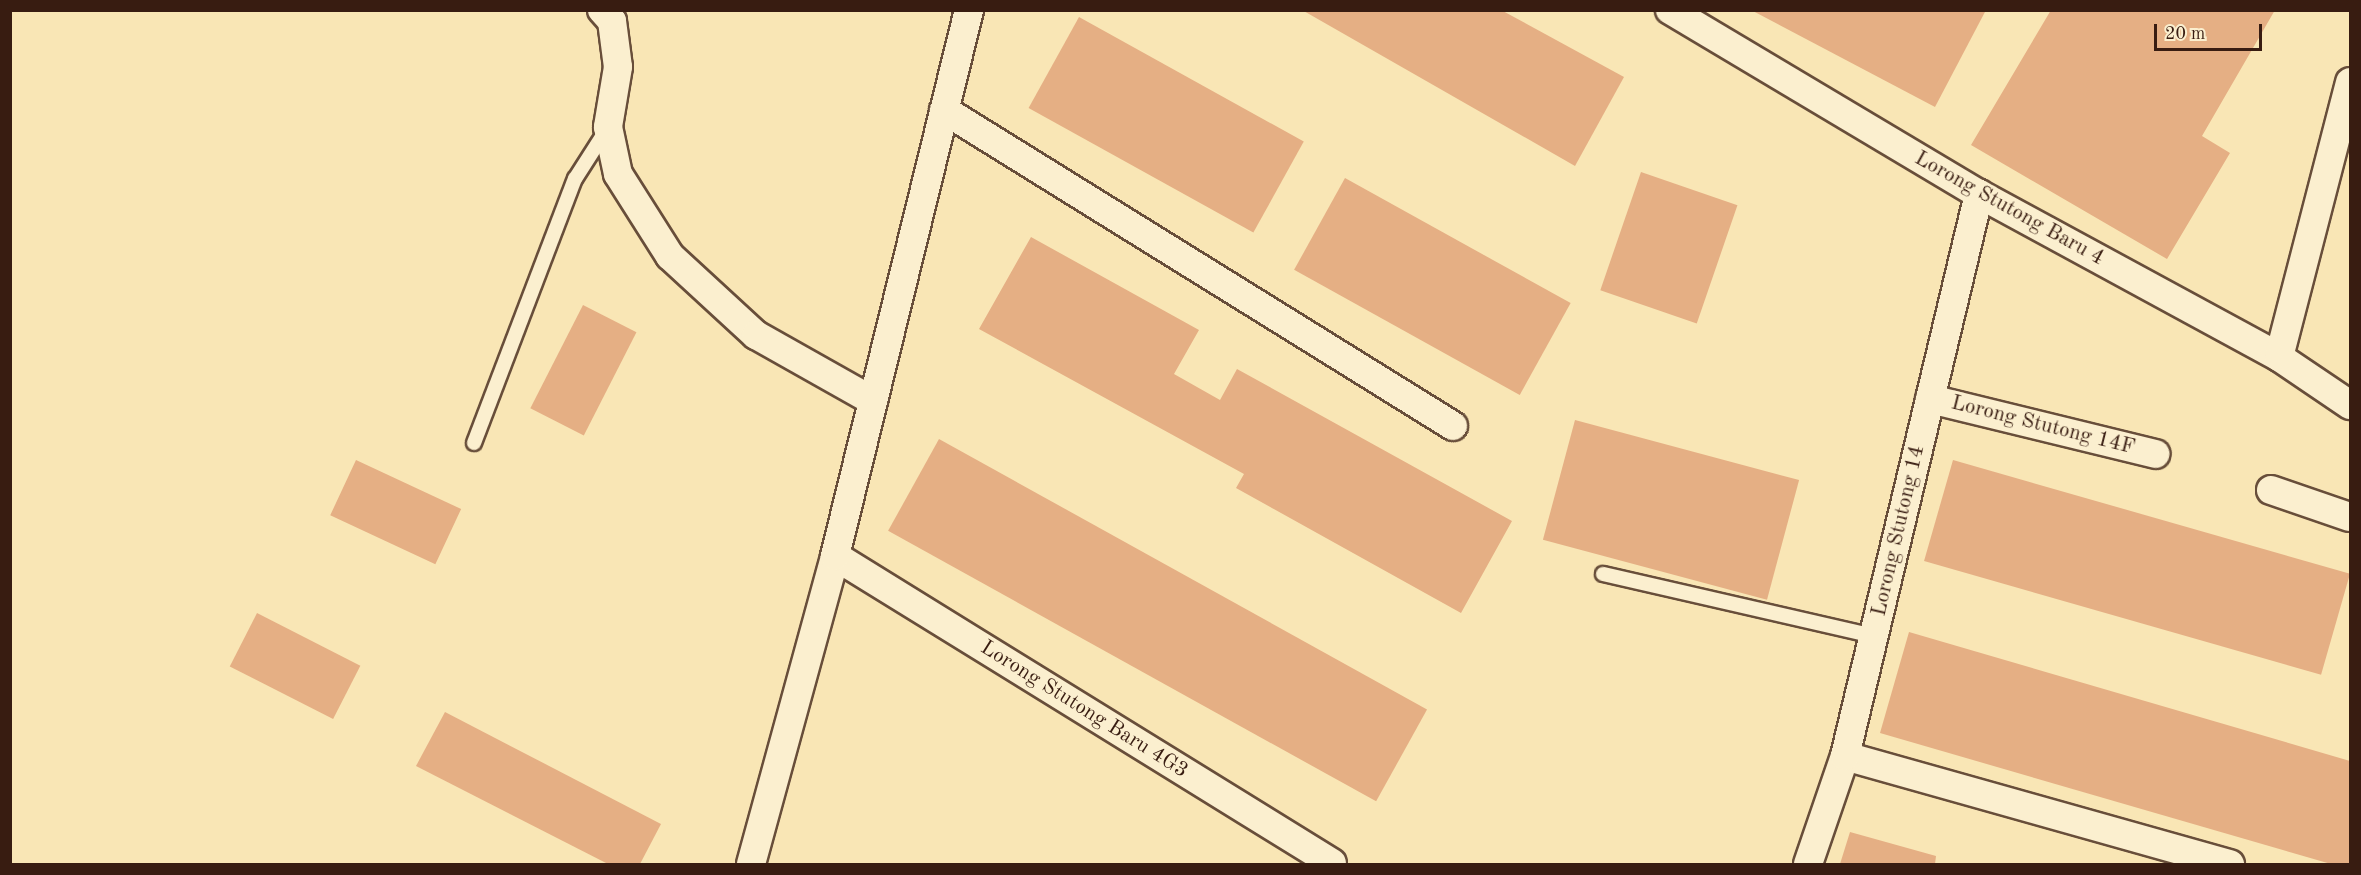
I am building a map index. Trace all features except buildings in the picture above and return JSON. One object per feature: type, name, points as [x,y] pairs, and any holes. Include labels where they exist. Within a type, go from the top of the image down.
[{"type":"street","points":[[602,10],[612,21],[618,67],[609,127],[618,174],[670,256],[756,334],[873,401]]},
{"type":"street","points":[[751,864],[836,556],[969,10]]},
{"type":"street","name":"Lorong Stutong Baru 4","points":[[1677,12],[1979,194],[2279,357],[2350,405]]},
{"type":"street","points":[[2279,357],[2350,82]]},
{"type":"street","points":[[944,110],[1453,426]]},
{"type":"street","name":"Lorong Stutong 14","points":[[1808,864],[1845,756],[1979,194]]},
{"type":"street","name":"Lorong Stutong 14F","points":[[1930,399],[2155,454]]},
{"type":"street","points":[[2271,490],[2350,517]]},
{"type":"street","name":"Lorong Stutong Baru 4G3","points":[[836,556],[1332,863]]},
{"type":"street","points":[[1845,756],[2230,864]]},
{"type":"lane","points":[[474,443],[575,179],[609,127]]},
{"type":"lane","points":[[1603,574],[1874,636]]}]
